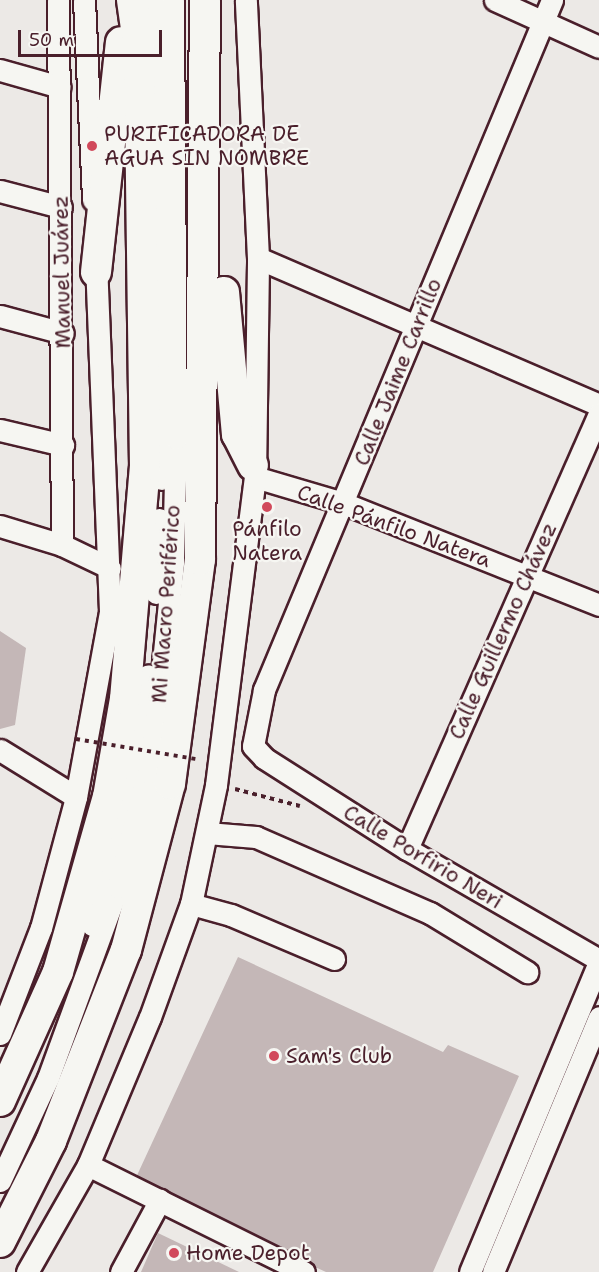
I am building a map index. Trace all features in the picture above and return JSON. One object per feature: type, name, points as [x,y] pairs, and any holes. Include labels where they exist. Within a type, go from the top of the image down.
[{"type":"highway","points":[[96,272],[125,0]]},
{"type":"highway","points":[[0,1101],[58,972],[108,797],[125,699],[145,466],[139,50],[132,0]]},
{"type":"highway","points":[[0,1242],[51,1141],[126,950],[170,784],[200,560],[205,0]]},
{"type":"highway","points":[[204,167],[221,259],[237,434],[254,471]]},
{"type":"street","name":"Manuel Juárez","points":[[58,0],[63,333],[62,545]]},
{"type":"street","points":[[0,1034],[41,928],[76,797],[100,686],[110,568],[84,0]]},
{"type":"street","name":"Mi Macro Periférico","points":[[0,1150],[36,1076],[92,924],[131,773],[153,640],[161,479],[153,0]]},
{"type":"street","name":"Mi Macro Periférico","points":[[0,1181],[48,1078],[118,887],[148,772],[159,701],[173,562],[176,438],[173,0]]},
{"type":"street","points":[[27,1272],[88,1164],[191,904],[216,785],[254,471],[258,258],[246,0]]},
{"type":"street","points":[[495,0],[599,47]]},
{"type":"street","name":"Calle Jaime Carrillo","points":[[253,746],[264,690],[552,0]]},
{"type":"street","points":[[0,70],[60,87]]},
{"type":"street","points":[[0,191],[61,207]]},
{"type":"street","points":[[258,258],[599,405]]},
{"type":"street","points":[[0,316],[63,333]]},
{"type":"street","name":"Calle Guillermo Chávez","points":[[407,849],[599,413]]},
{"type":"street","points":[[0,430],[63,445]]},
{"type":"street","name":"Calle Pánfilo Natera","points":[[254,471],[343,503],[599,605]]},
{"type":"street","points":[[0,526],[62,545],[110,568]]},
{"type":"street","name":"Calle Porfirio Neri","points":[[253,746],[264,758],[407,849],[599,961]]},
{"type":"street","points":[[0,750],[76,797]]},
{"type":"street","points":[[207,833],[256,837],[430,913],[527,972]]},
{"type":"street","points":[[191,904],[334,959]]},
{"type":"street","points":[[471,1272],[599,961]]},
{"type":"street","points":[[493,1272],[599,1017]]},
{"type":"street","points":[[88,1164],[304,1272]]},
{"type":"street","points":[[121,1272],[160,1200]]},
{"type":"street","points":[[15,1272],[45,1239]]},
{"type":"path","points":[[76,739],[196,759]]},
{"type":"path","points":[[216,785],[306,807]]},
{"type":"building","points":[[0,631],[26,648],[15,725],[0,729]]},
{"type":"building","points":[[238,957],[443,1052],[448,1045],[519,1076],[433,1272],[326,1272],[133,1184]]},
{"type":"building","name":"Home Depot","points":[[158,1233],[239,1272],[141,1272]]},
{"type":"place","name":"PURIFICADORA DE AGUA SIN NOMBRE","points":[[92,146]]},
{"type":"place","name":"Pánfilo Natera","points":[[267,507]]},
{"type":"place","name":"Sam's Club","points":[[274,1056]]},
{"type":"place","name":"Home Depot","points":[[174,1253]]}]
